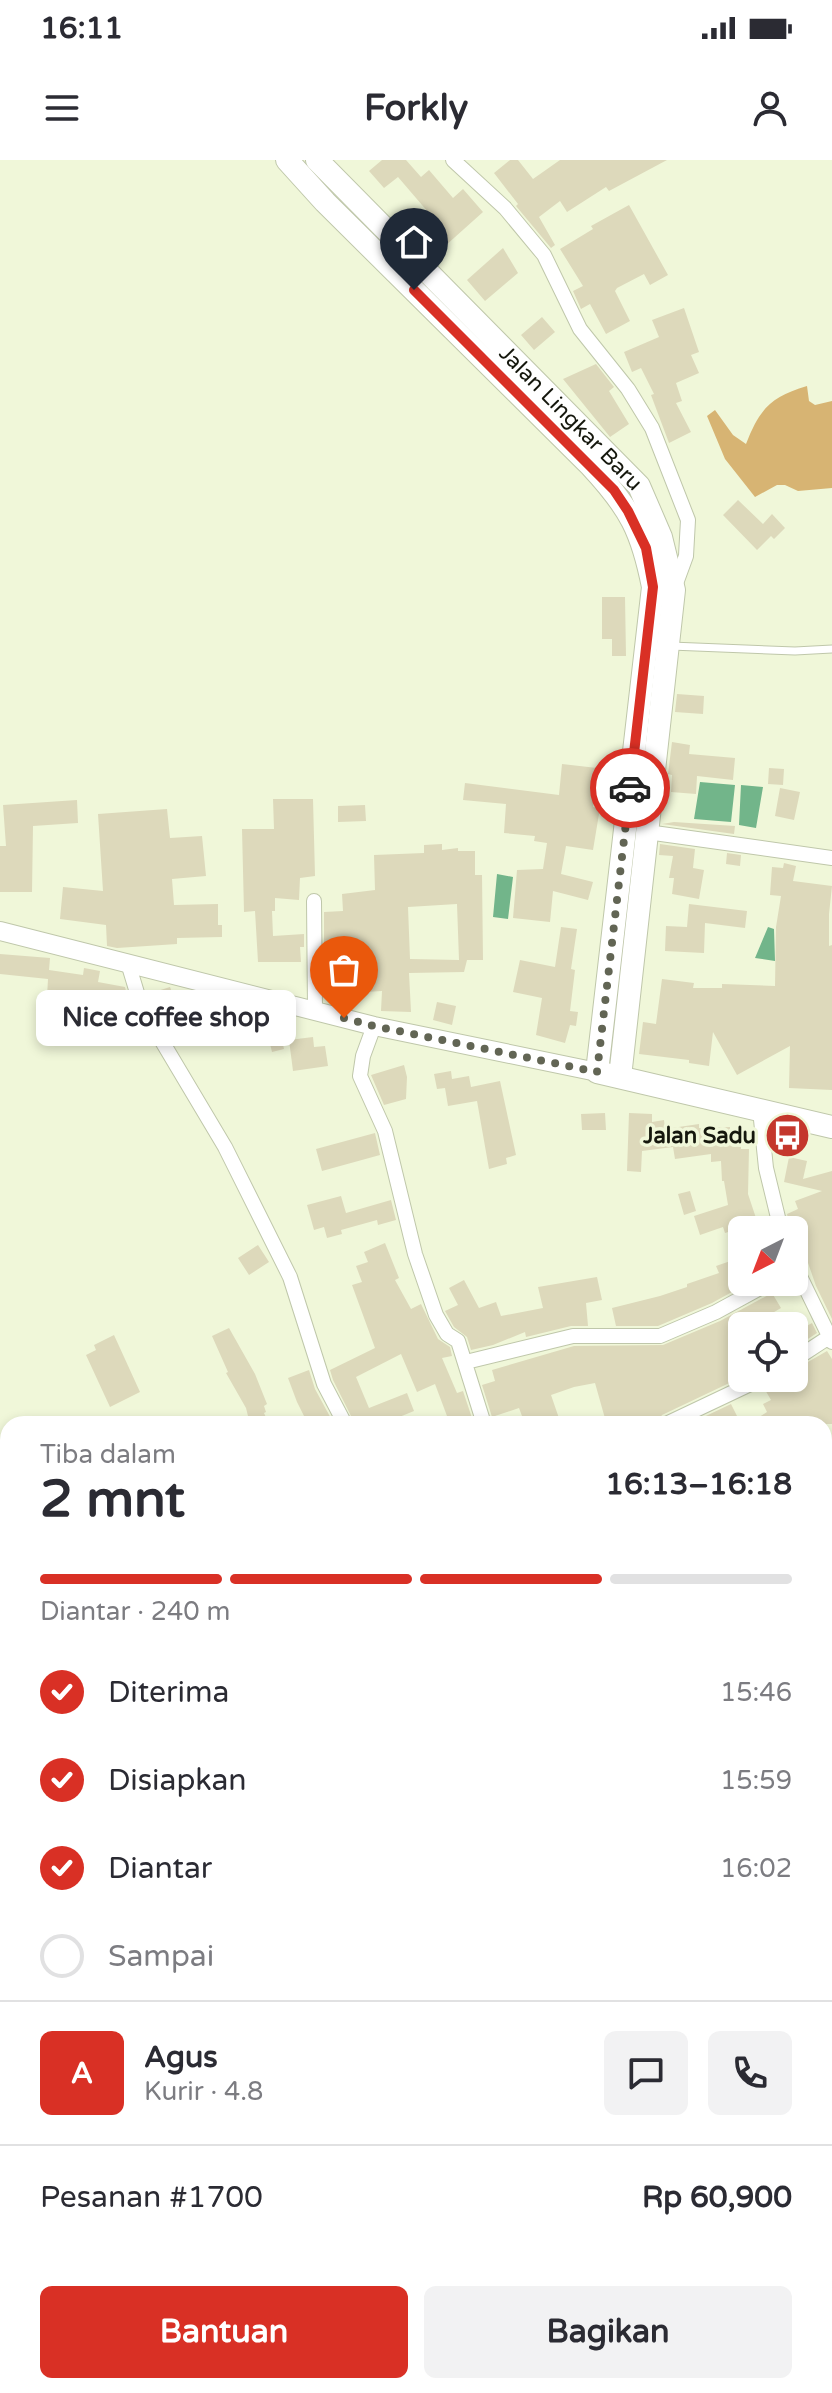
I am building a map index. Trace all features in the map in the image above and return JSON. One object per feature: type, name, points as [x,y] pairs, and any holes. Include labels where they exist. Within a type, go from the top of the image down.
[{"type":"highway","name":"Jalan Lingkar Baru","points":[[287,160],[325,202],[606,482],[628,511],[646,548],[653,587],[597,1072]]},
{"type":"highway","name":"Jalan Lingkar Baru","points":[[317,160],[639,486],[661,537],[674,590],[620,1077]]},
{"type":"highway","points":[[597,1072],[832,1127]]},
{"type":"main road","points":[[0,931],[374,1026],[597,1072]]},
{"type":"street","points":[[453,160],[505,208],[544,255],[580,329],[628,389],[652,428],[688,520],[686,556],[674,590]]},
{"type":"street","points":[[647,832],[832,858]]},
{"type":"street","points":[[314,901],[315,1009]]},
{"type":"street","points":[[128,963],[141,1006],[225,1147],[290,1277],[324,1384],[341,1416]]},
{"type":"street","points":[[374,1026],[363,1056],[360,1076],[385,1131],[415,1254],[436,1315],[447,1334],[458,1341],[482,1416]]},
{"type":"street","points":[[760,1110],[766,1168],[778,1216]]},
{"type":"street","points":[[808,1294],[831,1340],[808,1352]]},
{"type":"street","points":[[466,1362],[573,1336],[660,1336],[745,1296]]},
{"type":"street","points":[[683,1416],[733,1392]]},
{"type":"lane","points":[[667,646],[795,651],[832,649]]},
{"type":"shaded area","points":[[807,386],[809,401],[815,405],[832,401],[832,488],[798,491],[777,485],[755,497],[725,459],[707,416],[715,410],[733,435],[746,444],[756,421],[768,406],[784,395]]},
{"type":"shaded area","points":[[700,782],[735,785],[731,822],[694,819]]},
{"type":"shaded area","points":[[741,785],[763,787],[756,828],[739,825]]},
{"type":"shaded area","points":[[497,874],[513,877],[508,919],[493,917]]},
{"type":"shaded area","points":[[768,927],[774,929],[775,961],[755,958]]},
{"type":"building","points":[[382,160],[406,160],[421,177],[429,170],[453,198],[463,189],[483,212],[435,255],[417,234],[434,219],[398,177],[384,188],[369,171]]},
{"type":"building","points":[[510,160],[518,160],[533,179],[560,160],[667,160],[609,191],[606,187],[567,212],[560,201],[539,217],[555,245],[551,248],[516,206],[518,204],[494,173]]},
{"type":"building","points":[[629,205],[668,275],[650,285],[644,274],[617,288],[615,291],[630,321],[606,334],[590,304],[581,309],[573,291],[583,286],[560,249],[593,229],[591,226]]},
{"type":"building","points":[[503,248],[518,273],[485,301],[467,280]]},
{"type":"building","points":[[684,308],[699,352],[691,355],[699,373],[676,383],[682,401],[676,403],[691,432],[669,443],[651,395],[654,394],[641,368],[632,372],[624,352],[659,337],[652,320]]},
{"type":"building","points":[[542,317],[555,332],[534,350],[521,335]]},
{"type":"building","points":[[596,364],[614,387],[609,391],[629,424],[610,437],[563,379]]},
{"type":"building","points":[[738,500],[763,524],[772,514],[785,528],[757,550],[723,515]]},
{"type":"building","points":[[602,597],[625,597],[626,656],[612,656],[612,639],[602,639]]},
{"type":"building","points":[[677,694],[704,696],[703,714],[675,712]]},
{"type":"building","points":[[672,742],[690,745],[689,754],[735,758],[733,780],[697,776],[696,794],[671,792],[672,775],[668,774]]},
{"type":"building","points":[[562,764],[597,768],[593,807],[600,808],[593,850],[566,846],[561,874],[593,882],[588,900],[553,891],[550,922],[513,918],[517,870],[543,869],[547,843],[534,841],[535,836],[504,833],[506,804],[463,800],[465,783],[559,795]]},
{"type":"building","points":[[769,768],[784,769],[783,785],[768,784]]},
{"type":"building","points":[[780,788],[800,792],[794,820],[775,816]]},
{"type":"building","points":[[273,799],[313,799],[315,876],[300,878],[299,900],[275,898],[275,911],[272,911],[273,936],[304,934],[304,947],[300,947],[301,962],[258,962],[255,911],[244,912],[242,829],[274,829]]},
{"type":"building","points":[[77,800],[78,823],[33,826],[32,892],[0,892],[0,846],[6,846],[3,805]]},
{"type":"building","points":[[365,805],[366,821],[338,822],[338,806]]},
{"type":"building","points":[[167,809],[170,838],[202,836],[206,876],[172,879],[174,905],[218,904],[218,925],[222,925],[222,937],[177,938],[177,944],[117,948],[107,946],[106,925],[60,919],[63,887],[103,891],[98,814]]},
{"type":"building","points":[[662,824],[735,826],[734,834]]},
{"type":"building","points":[[442,844],[442,850],[458,848],[458,851],[475,851],[475,875],[482,875],[483,960],[467,960],[464,972],[409,973],[411,1012],[381,1011],[382,991],[347,993],[345,944],[324,945],[324,912],[343,911],[342,894],[375,890],[374,855],[424,853],[424,845]],"holes":[[[457,904],[459,960],[410,959],[408,907]]]},
{"type":"building","points":[[660,844],[695,849],[693,868],[704,870],[699,899],[672,894],[674,878],[669,878],[673,856],[659,855]]},
{"type":"building","points":[[727,853],[741,855],[740,866],[726,864]]},
{"type":"building","points":[[784,863],[796,866],[793,881],[832,886],[829,946],[832,945],[832,1090],[789,1088],[790,1046],[737,1075],[713,1032],[709,1066],[689,1063],[689,1060],[639,1054],[643,1022],[656,1024],[662,979],[694,983],[693,988],[722,988],[722,984],[775,986],[776,927],[781,896],[770,895],[772,867],[783,868]]},
{"type":"building","points":[[689,904],[747,911],[745,928],[705,923],[704,953],[665,951],[666,926],[687,927]]},
{"type":"building","points":[[561,927],[577,929],[571,969],[575,970],[570,1011],[578,1012],[576,1026],[570,1025],[565,1043],[536,1035],[542,998],[513,992],[520,960],[555,967]]},
{"type":"building","points":[[0,954],[50,958],[49,970],[83,975],[84,968],[100,971],[98,982],[125,987],[127,1005],[62,995],[62,999],[47,997],[48,979],[0,974]]},
{"type":"building","points":[[170,987],[175,1001],[166,1004],[170,1015],[160,1018],[148,994]]},
{"type":"building","points":[[437,1002],[456,1006],[452,1025],[433,1020]]},
{"type":"building","points":[[277,1016],[284,1049],[272,1052],[264,1019]]},
{"type":"building","points":[[313,1037],[314,1047],[325,1046],[328,1066],[293,1071],[289,1040]]},
{"type":"building","points":[[404,1065],[406,1099],[384,1105],[371,1075]]},
{"type":"building","points":[[451,1071],[452,1079],[469,1076],[471,1087],[500,1081],[516,1155],[506,1158],[507,1164],[489,1169],[477,1101],[448,1106],[445,1088],[437,1089],[434,1074]]},
{"type":"building","points":[[605,1113],[606,1130],[582,1130],[581,1114]]},
{"type":"building","points":[[629,1113],[652,1114],[652,1122],[664,1120],[665,1129],[699,1124],[699,1128],[730,1127],[730,1134],[741,1133],[741,1149],[749,1149],[748,1194],[755,1216],[728,1216],[728,1232],[725,1233],[723,1227],[700,1235],[694,1216],[728,1205],[721,1161],[711,1162],[711,1154],[675,1159],[673,1147],[642,1151],[641,1172],[627,1171]]},
{"type":"building","points":[[375,1133],[380,1155],[322,1171],[316,1149]]},
{"type":"building","points":[[789,1157],[807,1161],[803,1179],[832,1171],[832,1319],[808,1263],[808,1216],[787,1214],[798,1209],[795,1201],[822,1191],[784,1182]]},
{"type":"building","points":[[690,1191],[696,1211],[684,1215],[678,1194]]},
{"type":"building","points":[[341,1196],[346,1213],[391,1200],[396,1220],[378,1225],[377,1220],[341,1230],[342,1234],[327,1238],[324,1227],[314,1230],[307,1205]]},
{"type":"building","points":[[385,1243],[399,1278],[395,1280],[411,1309],[421,1304],[438,1339],[450,1347],[452,1356],[442,1358],[457,1393],[463,1391],[471,1416],[447,1416],[435,1384],[417,1392],[401,1354],[356,1377],[369,1408],[407,1393],[414,1411],[402,1416],[351,1416],[330,1370],[375,1348],[352,1285],[362,1282],[356,1266],[368,1262],[364,1252]]},
{"type":"building","points":[[258,1245],[269,1262],[249,1275],[238,1258]]},
{"type":"building","points":[[728,1262],[728,1294],[658,1326],[616,1326],[612,1308],[687,1287],[687,1284],[719,1273],[716,1266]]},
{"type":"building","points":[[597,1277],[602,1300],[586,1303],[588,1326],[571,1326],[526,1337],[525,1332],[471,1350],[467,1337],[454,1327],[445,1311],[458,1305],[449,1288],[464,1280],[479,1308],[496,1302],[501,1316],[543,1308],[538,1287]]},
{"type":"building","points":[[766,1296],[774,1296],[781,1308],[774,1312],[737,1312]]},
{"type":"building","points":[[728,1317],[728,1384],[661,1416],[604,1416],[595,1383],[551,1395],[558,1416],[522,1416],[519,1408],[492,1416],[482,1385],[495,1381],[492,1370],[574,1346],[663,1345]]},
{"type":"building","points":[[812,1323],[817,1333],[808,1339],[808,1325]]},
{"type":"building","points":[[229,1328],[255,1374],[267,1404],[264,1406],[265,1416],[248,1416],[226,1373],[212,1336]]},
{"type":"building","points":[[114,1335],[140,1392],[110,1407],[86,1355],[96,1350],[94,1345]]},
{"type":"building","points":[[827,1351],[832,1359],[832,1416],[761,1416],[767,1412],[763,1404],[771,1400],[766,1392],[808,1392],[808,1362]]},
{"type":"building","points":[[309,1370],[330,1416],[304,1416],[288,1378]]},
{"type":"building","points":[[731,1404],[737,1416],[706,1416]]},
{"type":"way so far","points":[[344,1018],[597,1072],[630,788]]},
{"type":"place","name":"Nice coffee shop","points":[[344,1018]]},
{"type":"place","name":"Jalan Sadu","points":[[787,1135]]},
{"type":"route","points":[[414,290],[614,490],[646,548],[653,587],[630,788]]}]
